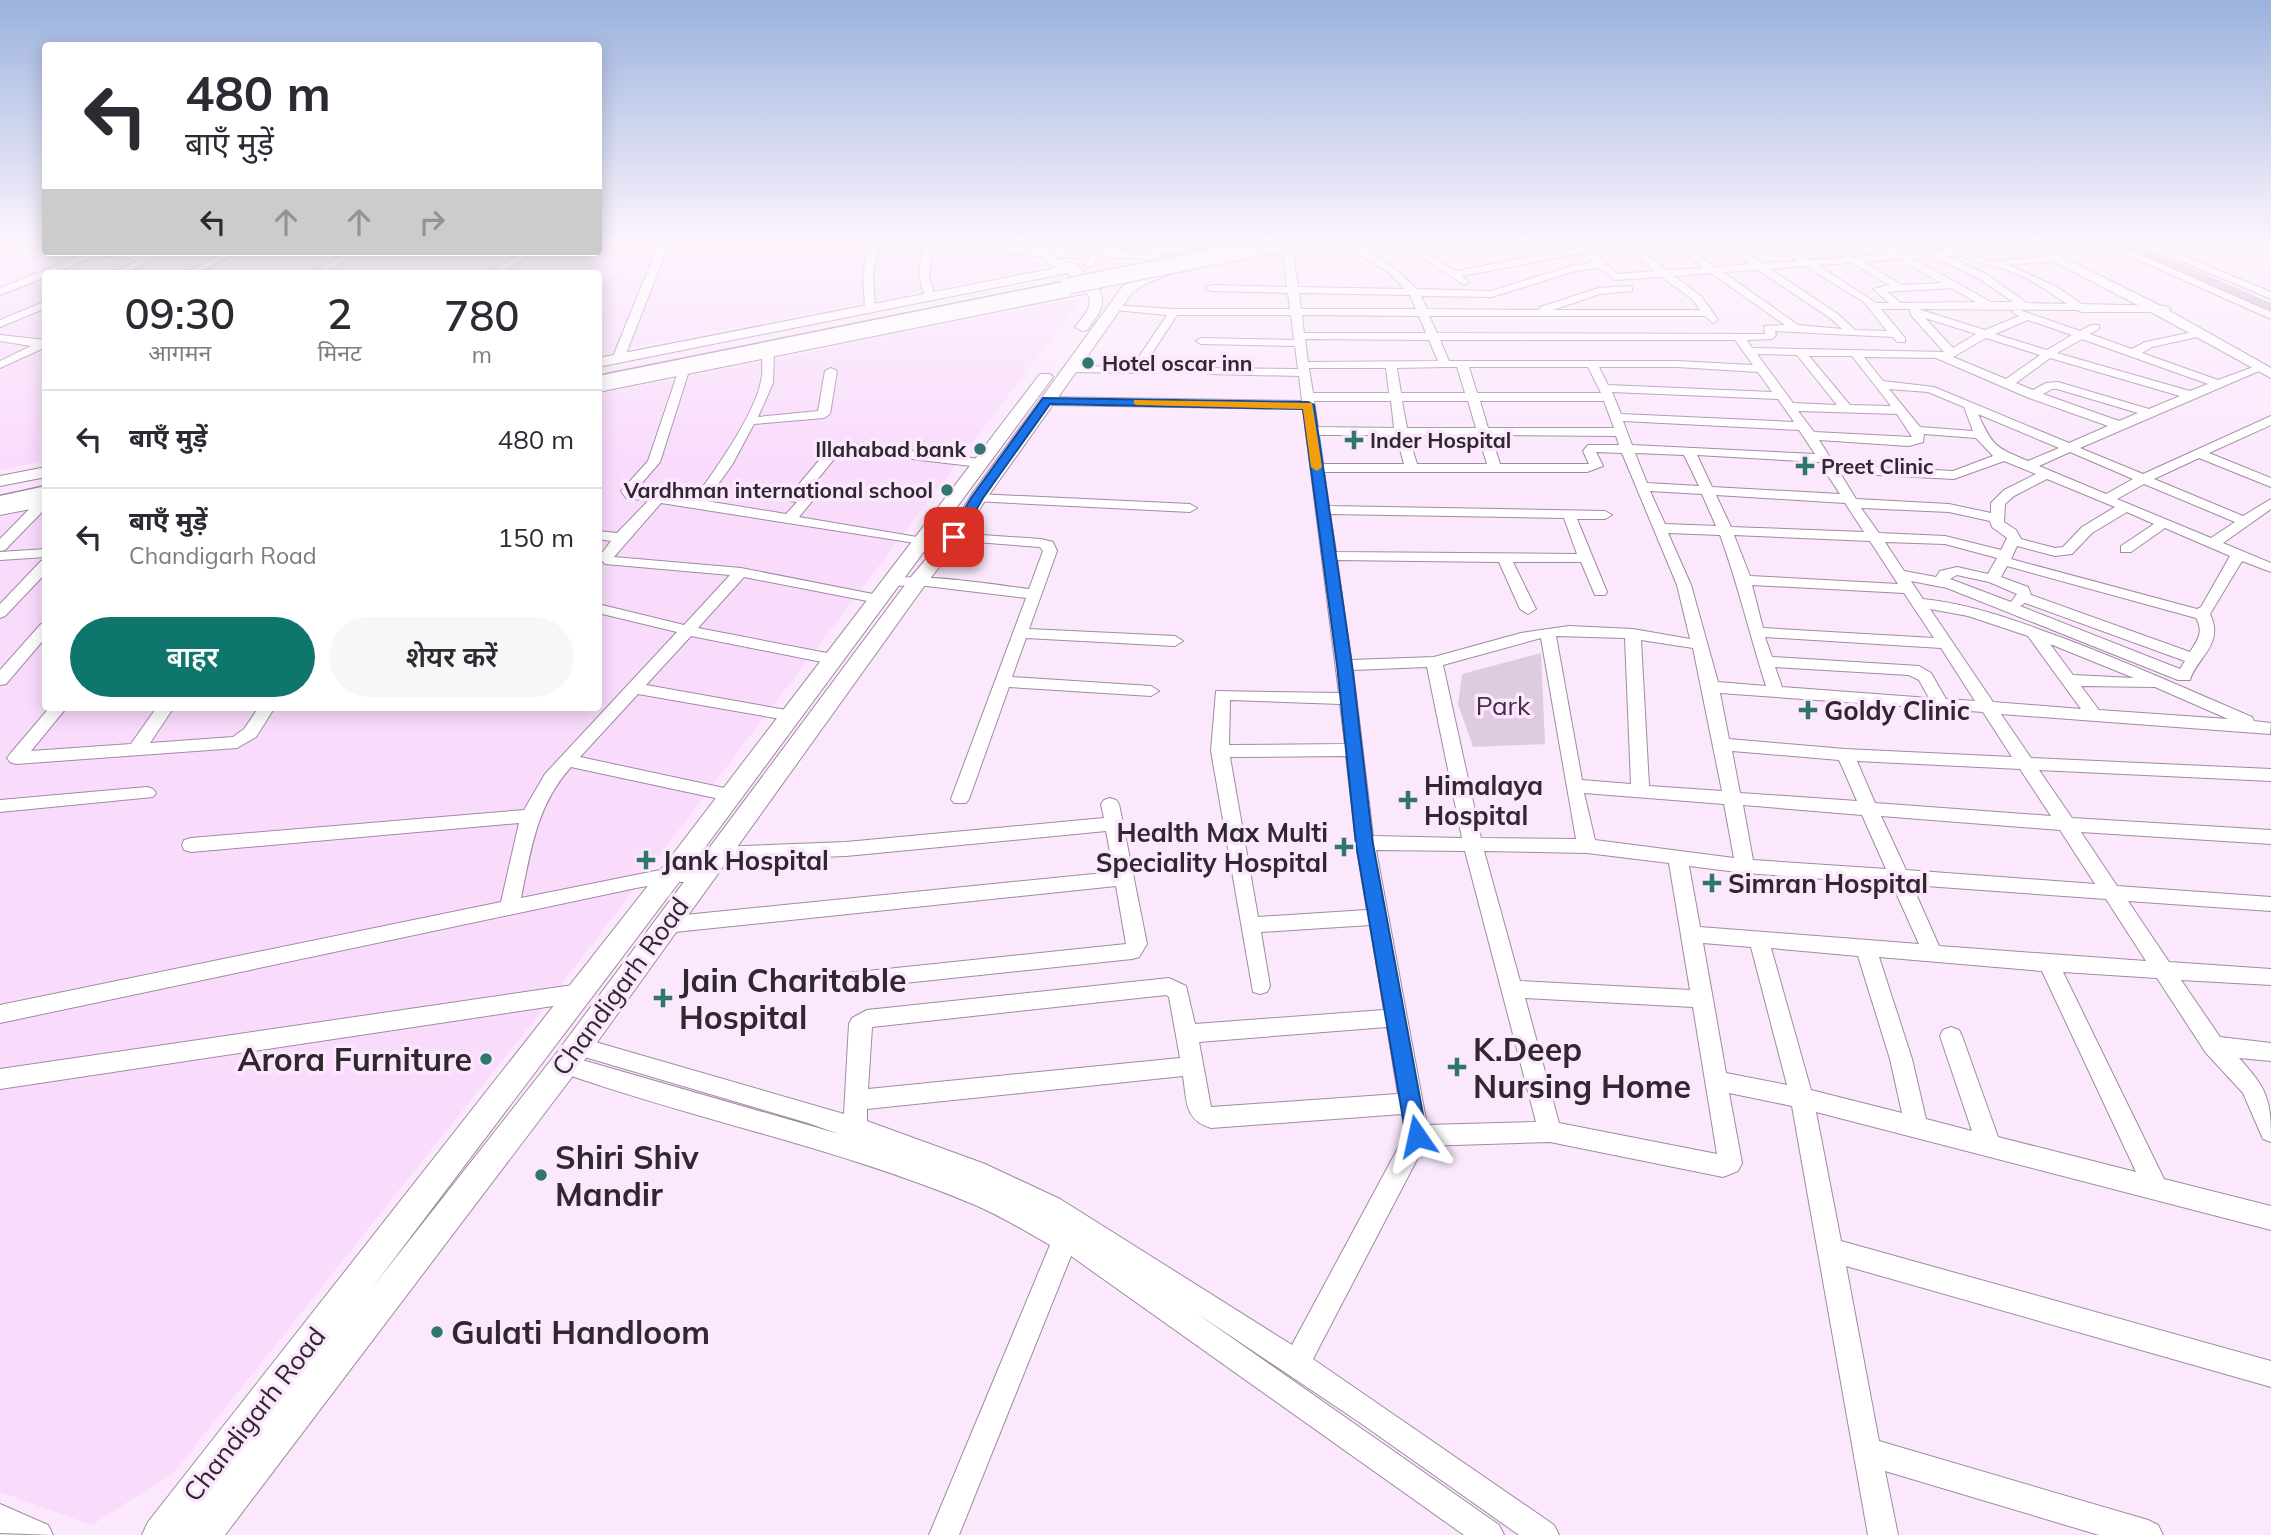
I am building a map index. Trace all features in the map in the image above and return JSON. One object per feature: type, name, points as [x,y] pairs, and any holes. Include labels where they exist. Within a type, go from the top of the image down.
[{"type":"highway","points":[[602,371],[889,313]]},
{"type":"highway","points":[[602,380],[905,313]]},
{"type":"highway","points":[[0,492],[42,484]]},
{"type":"highway","points":[[0,502],[42,493]]},
{"type":"main road","points":[[602,362],[852,313]]},
{"type":"main road","points":[[602,387],[768,354],[929,313]]},
{"type":"main road","name":"Chandigarh Road","points":[[167,1527],[792,716],[1093,313]]},
{"type":"main road","name":"Chandigarh Road","points":[[201,1535],[572,1055],[717,853],[918,581],[954,537],[1068,369],[1111,313]]},
{"type":"main road","points":[[2166,313],[2198,334],[2266,366]]},
{"type":"main road","points":[[2168,313],[2266,366]]},
{"type":"main road","points":[[0,481],[42,473]]},
{"type":"main road","points":[[0,510],[42,502]]},
{"type":"street","points":[[0,324],[26,313]]},
{"type":"street","points":[[618,359],[637,313]]},
{"type":"street","points":[[1068,369],[1135,371],[1174,313]]},
{"type":"street","points":[[1251,313],[1578,313]]},
{"type":"street","points":[[1296,313],[1344,665],[1364,844],[1417,1136],[1297,1363]]},
{"type":"street","points":[[1424,313],[1445,364]]},
{"type":"street","points":[[1689,313],[1709,313],[1720,335]]},
{"type":"street","points":[[1775,313],[1798,329]]},
{"type":"street","points":[[1829,313],[1852,333]]},
{"type":"street","points":[[1879,313],[1916,355]]},
{"type":"street","points":[[1912,313],[1952,354]]},
{"type":"street","points":[[1923,313],[2048,354],[2190,394]]},
{"type":"street","points":[[1750,351],[1952,354],[2026,313]]},
{"type":"street","points":[[2028,313],[2077,335],[2218,384]]},
{"type":"street","points":[[2007,384],[2077,335],[2095,327]]},
{"type":"street","points":[[1202,341],[1434,336],[1768,337],[1771,335],[1768,328],[1896,334]]},
{"type":"street","points":[[2132,354],[2149,344],[2198,334]]},
{"type":"street","points":[[1738,336],[1806,431],[2064,824],[2214,1046],[2251,1087],[2271,1132]]},
{"type":"street","points":[[0,338],[42,344]]},
{"type":"street","points":[[0,365],[42,345]]},
{"type":"street","points":[[1800,352],[1846,408]]},
{"type":"street","points":[[697,504],[726,465],[750,421],[767,383],[768,354]]},
{"type":"street","points":[[1312,431],[1483,432],[1617,425],[1806,431],[1909,442],[1919,439],[1916,430],[1856,354]]},
{"type":"street","points":[[1938,355],[2120,426]]},
{"type":"street","points":[[1208,371],[1391,364],[1591,363],[1763,369]]},
{"type":"street","points":[[1591,363],[1606,393],[1626,449],[1684,584],[1711,687],[1745,866]]},
{"type":"street","points":[[1391,364],[1402,431],[1412,468]]},
{"type":"street","points":[[1462,364],[1495,468]]},
{"type":"street","points":[[2028,466],[2147,412],[2266,366]]},
{"type":"street","points":[[683,371],[654,461],[628,491],[631,495],[923,542]]},
{"type":"street","points":[[750,421],[824,414],[827,410],[831,371]]},
{"type":"street","points":[[1879,384],[1919,386],[2244,521]]},
{"type":"street","points":[[2033,394],[2050,385],[2058,386],[2147,412]]},
{"type":"street","points":[[1046,401],[1308,401],[1606,393],[1785,401],[1846,408],[1900,410]]},
{"type":"street","points":[[1969,406],[1980,435],[1988,447],[2005,457],[2271,568]]},
{"type":"street","points":[[2105,500],[2143,479],[2271,420]]},
{"type":"street","points":[[1916,430],[1980,435]]},
{"type":"street","points":[[789,519],[806,500],[795,498],[835,449],[852,448],[980,463]]},
{"type":"street","points":[[1317,468],[1592,468],[1597,465],[1590,449],[1626,449],[1689,451],[1954,475],[2005,457]]},
{"type":"street","points":[[1689,451],[1727,532],[1744,579],[1756,632],[1776,693]]},
{"type":"street","points":[[2198,453],[2271,482]]},
{"type":"street","points":[[1993,579],[2013,535],[1999,526],[1996,518],[2002,498],[2046,474]]},
{"type":"street","points":[[1642,487],[1949,508],[1996,518]]},
{"type":"street","points":[[978,498],[1190,508]]},
{"type":"street","points":[[657,500],[608,552],[606,556],[610,561],[741,572],[885,591],[918,581],[1032,594]]},
{"type":"street","points":[[2212,544],[2271,503]]},
{"type":"street","points":[[0,547],[42,504]]},
{"type":"street","points":[[2012,541],[2055,552],[2067,551],[2087,530],[2124,508]]},
{"type":"street","points":[[1322,510],[1605,515]]},
{"type":"street","points":[[1569,515],[1601,592]]},
{"type":"street","points":[[2126,549],[2162,524]]},
{"type":"street","points":[[1660,528],[1951,541],[2176,610],[2202,614],[2207,610],[2238,555]]},
{"type":"street","points":[[602,536],[620,538]]},
{"type":"street","points":[[954,537],[1041,542],[1048,545],[1048,556],[1032,594],[1021,633],[960,799]]},
{"type":"street","points":[[0,556],[42,553]]},
{"type":"street","points":[[1328,556],[1587,558]]},
{"type":"street","points":[[1504,558],[1528,609]]},
{"type":"street","points":[[0,613],[42,568]]},
{"type":"street","points":[[1942,581],[1945,574],[1954,570],[1993,579],[2019,587],[2024,593],[2018,603]]},
{"type":"street","points":[[509,909],[529,816],[539,794],[741,572]]},
{"type":"street","points":[[1899,574],[1942,581],[2195,659]]},
{"type":"street","points":[[1744,579],[1914,596],[1970,609],[2174,683]]},
{"type":"street","points":[[2018,603],[2267,727]]},
{"type":"street","points":[[602,609],[686,630],[832,659]]},
{"type":"street","points":[[2174,683],[2195,659],[2208,634],[2202,614]]},
{"type":"street","points":[[0,680],[42,632]]},
{"type":"street","points":[[1344,665],[1434,662],[1548,632],[1633,634],[1701,645]]},
{"type":"street","points":[[1548,632],[1587,846]]},
{"type":"street","points":[[1756,632],[1947,644]]},
{"type":"street","points":[[2033,632],[2094,715]]},
{"type":"street","points":[[1021,633],[1175,641]]},
{"type":"street","points":[[1633,634],[1640,791]]},
{"type":"street","points":[[1434,662],[1473,845],[1550,1132]]},
{"type":"street","points":[[1765,662],[1913,670],[1925,677],[1941,704]]},
{"type":"street","points":[[2068,680],[2174,683]]},
{"type":"street","points":[[1003,682],[1151,691]]},
{"type":"street","points":[[1711,687],[2267,727]]},
{"type":"street","points":[[635,688],[792,716]]},
{"type":"street","points":[[1260,986],[1220,751],[1222,695],[1348,699]]},
{"type":"street","points":[[8,759],[55,711]]},
{"type":"street","points":[[136,750],[163,711]]},
{"type":"street","points":[[8,759],[241,741],[255,728],[265,711]]},
{"type":"street","points":[[1720,744],[1845,755],[2024,761],[2271,775]]},
{"type":"street","points":[[1220,751],[1354,750]]},
{"type":"street","points":[[1845,755],[1932,952]]},
{"type":"street","points":[[568,760],[729,795]]},
{"type":"street","points":[[1574,786],[1871,810],[2271,837]]},
{"type":"street","points":[[0,806],[147,793]]},
{"type":"street","points":[[848,981],[1132,951],[1137,944],[1110,804]]},
{"type":"street","points":[[191,845],[529,816]]},
{"type":"street","points":[[717,853],[846,849],[1114,824]]},
{"type":"street","points":[[1364,844],[1587,846],[1745,866],[2271,904]]},
{"type":"street","points":[[1417,1136],[1550,1132],[1727,1166],[1730,1160],[1678,858]]},
{"type":"street","points":[[0,1014],[670,875],[700,877]]},
{"type":"street","points":[[665,925],[1125,878]]},
{"type":"street","points":[[1250,925],[1377,917]]},
{"type":"street","points":[[1691,934],[2164,972],[2271,977]]},
{"type":"street","points":[[1759,940],[1802,1098],[1883,1535]]},
{"type":"street","points":[[1867,948],[1901,1059],[1917,1128]]},
{"type":"street","points":[[2049,963],[2061,994],[2156,1188]]},
{"type":"street","points":[[855,1129],[860,1024],[867,1018],[1169,986],[1179,992],[1200,1110],[1204,1116],[1211,1118],[1410,1103]]},
{"type":"street","points":[[1512,989],[1702,999]]},
{"type":"street","points":[[0,1079],[580,993]]},
{"type":"street","points":[[1187,1034],[1394,1017]]},
{"type":"street","points":[[1951,1035],[1989,1146]]},
{"type":"street","points":[[2214,1046],[2271,1052]]},
{"type":"street","points":[[572,1055],[855,1129],[1033,1197],[1087,1227],[1297,1363],[1544,1535]]},
{"type":"street","points":[[572,1055],[930,1176],[986,1198],[1065,1239],[1208,1336],[1489,1535]]},
{"type":"street","points":[[858,1100],[1192,1066]]},
{"type":"street","points":[[1716,1082],[1802,1098],[2271,1218]]},
{"type":"street","points":[[944,1535],[1065,1239]]},
{"type":"street","points":[[1831,1250],[2271,1374]]},
{"type":"street","points":[[1869,1452],[2148,1535]]},
{"type":"street","points":[[0,1518],[38,1535]]},
{"type":"street","points":[[142,1535],[167,1527]]},
{"type":"shaded area","points":[[0,313],[42,313],[42,462],[0,470]]},
{"type":"shaded area","points":[[602,313],[812,313],[602,353]]},
{"type":"shaded area","points":[[1005,313],[1071,313],[533,1022],[175,1471],[92,1525],[0,1492],[0,517],[42,508],[42,711],[602,711],[602,393]]},
{"type":"green space","name":"Park","points":[[1541,653],[1545,744],[1473,747],[1458,704],[1462,674]]},
{"type":"slow traffic","points":[[1137,402],[1308,405],[1317,467]]},
{"type":"place","name":"Hotel oscar inn","points":[[1088,363]]},
{"type":"place","name":"Inder Hospital","points":[[1354,440]]},
{"type":"place","name":"Illahabad bank","points":[[980,449]]},
{"type":"place","name":"Preet Clinic","points":[[1805,466]]},
{"type":"place","name":"Vardhman international school","points":[[947,490]]},
{"type":"place","name":"Goldy Clinic","points":[[1808,710]]},
{"type":"place","name":"Himalaya Hospital","points":[[1408,800]]},
{"type":"place","name":"Health Max Multi Speciality Hospital","points":[[1344,847]]},
{"type":"place","name":"Jank Hospital","points":[[646,860]]},
{"type":"place","name":"Simran Hospital","points":[[1712,883]]},
{"type":"place","name":"Jain Charitable Hospital","points":[[663,998]]},
{"type":"place","name":"Arora Furniture","points":[[486,1059]]},
{"type":"place","name":"K.Deep Nursing Home","points":[[1457,1067]]},
{"type":"place","name":"Shiri Shiv Mandir","points":[[541,1175]]},
{"type":"place","name":"Gulati Handloom","points":[[437,1332]]},
{"type":"route","points":[[954,537],[1046,401],[1308,405],[1344,665],[1364,844],[1417,1136]]}]
